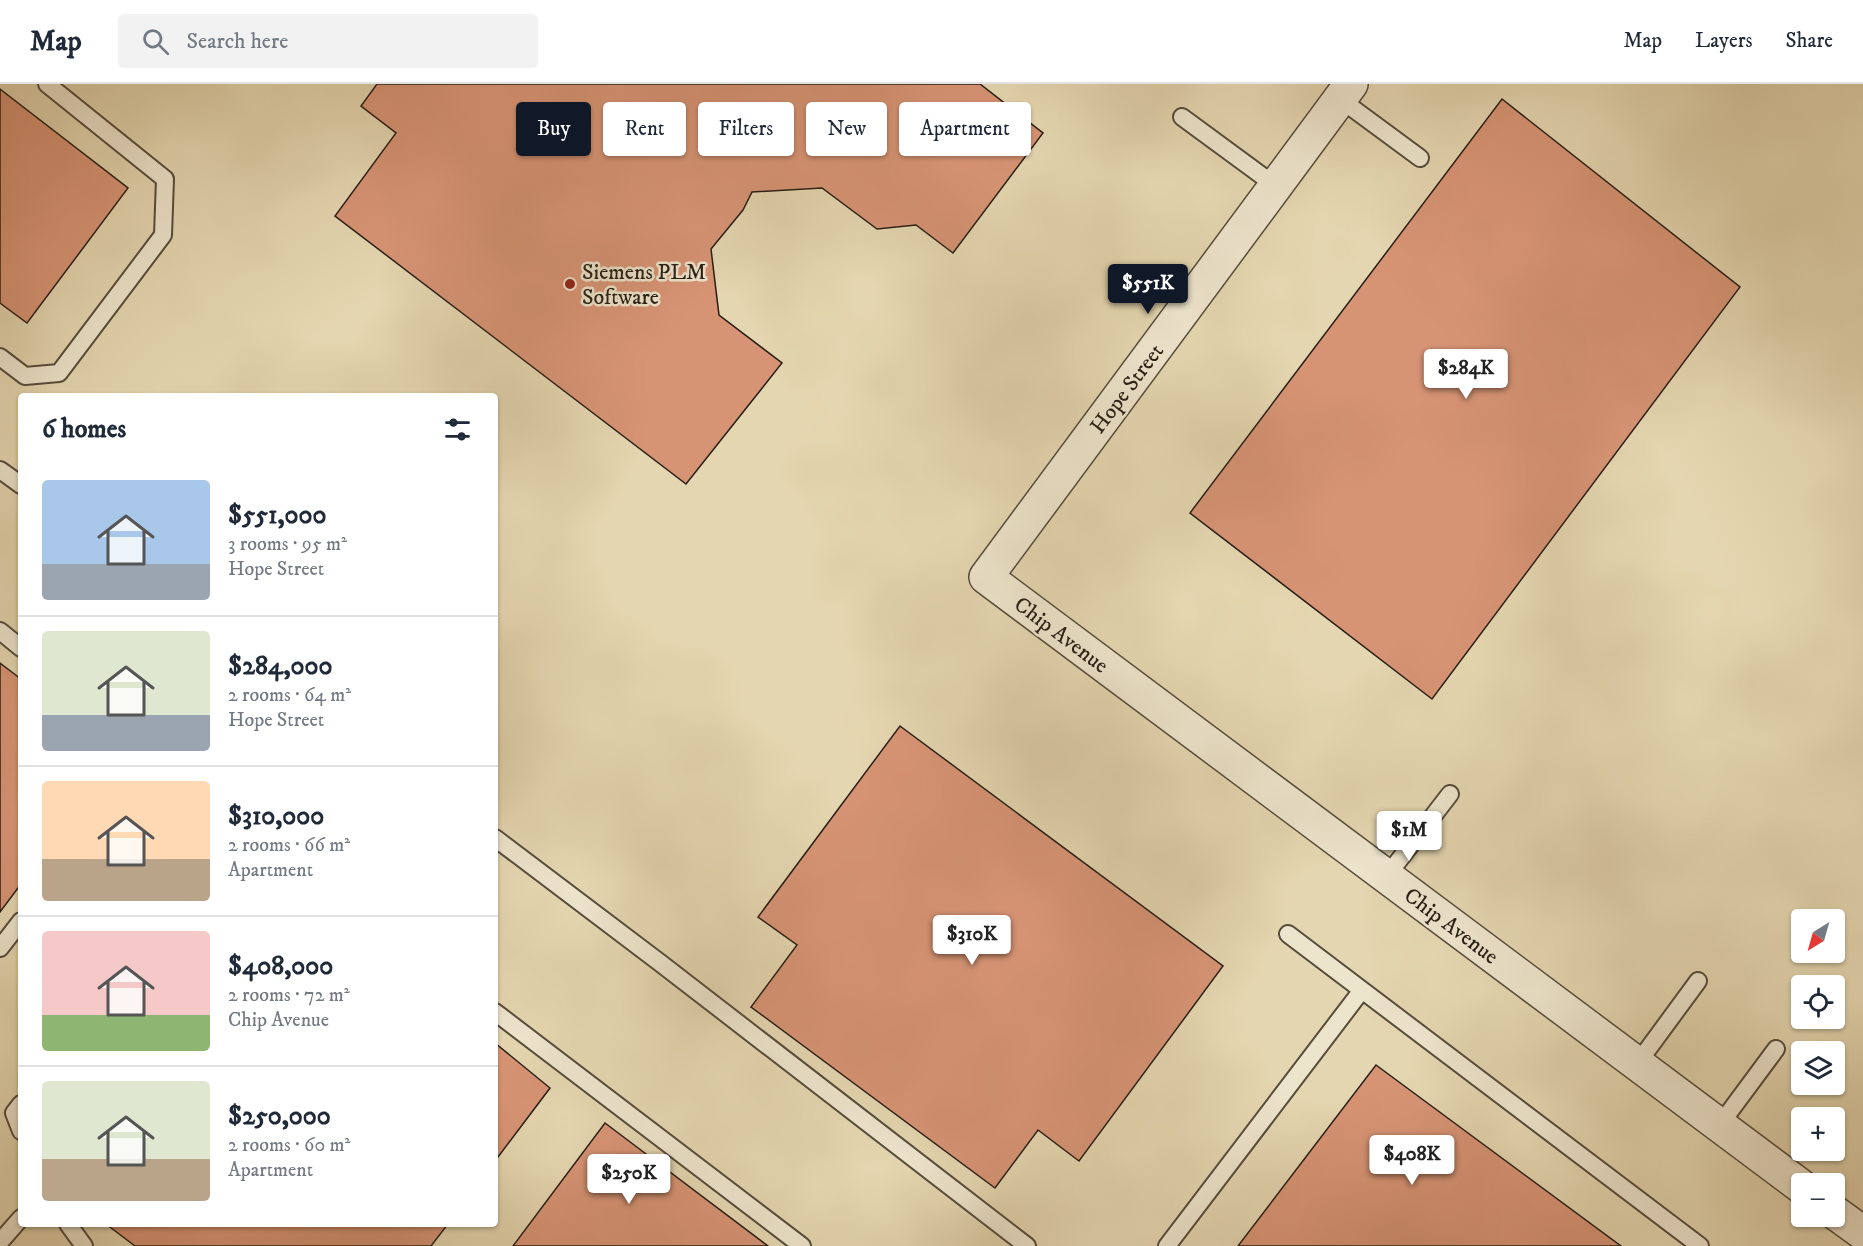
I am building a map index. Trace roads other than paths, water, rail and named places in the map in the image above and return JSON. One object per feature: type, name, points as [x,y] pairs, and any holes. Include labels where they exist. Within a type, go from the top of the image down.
[{"type":"street","name":"Hope Street","points":[[986,577],[1346,91]]},
{"type":"street","name":"Chip Avenue","points":[[986,577],[1791,1179]]},
{"type":"street","points":[[1845,1220],[1863,1233]]},
{"type":"lane","points":[[0,357],[25,376],[59,373],[163,235],[165,179],[47,84]]},
{"type":"lane","points":[[1346,91],[1420,158]]},
{"type":"lane","points":[[1182,117],[1276,186]]},
{"type":"lane","points":[[0,470],[18,483]]},
{"type":"lane","points":[[0,631],[18,646]]},
{"type":"lane","points":[[1386,877],[1450,794]]},
{"type":"lane","points":[[498,840],[1027,1246]]},
{"type":"lane","points":[[0,948],[18,925]]},
{"type":"lane","points":[[1288,934],[1700,1246]]},
{"type":"lane","points":[[1637,1064],[1698,981]]},
{"type":"lane","points":[[1167,1246],[1362,990]]},
{"type":"lane","points":[[498,1013],[802,1246]]},
{"type":"lane","points":[[1719,1126],[1776,1049]]},
{"type":"lane","points":[[18,1108],[14,1113],[18,1123]]},
{"type":"lane","points":[[0,1242],[18,1221]]},
{"type":"lane","points":[[70,1227],[84,1246]]},
{"type":"place","name":"Siemens PLM Software","points":[[570,284]]}]
